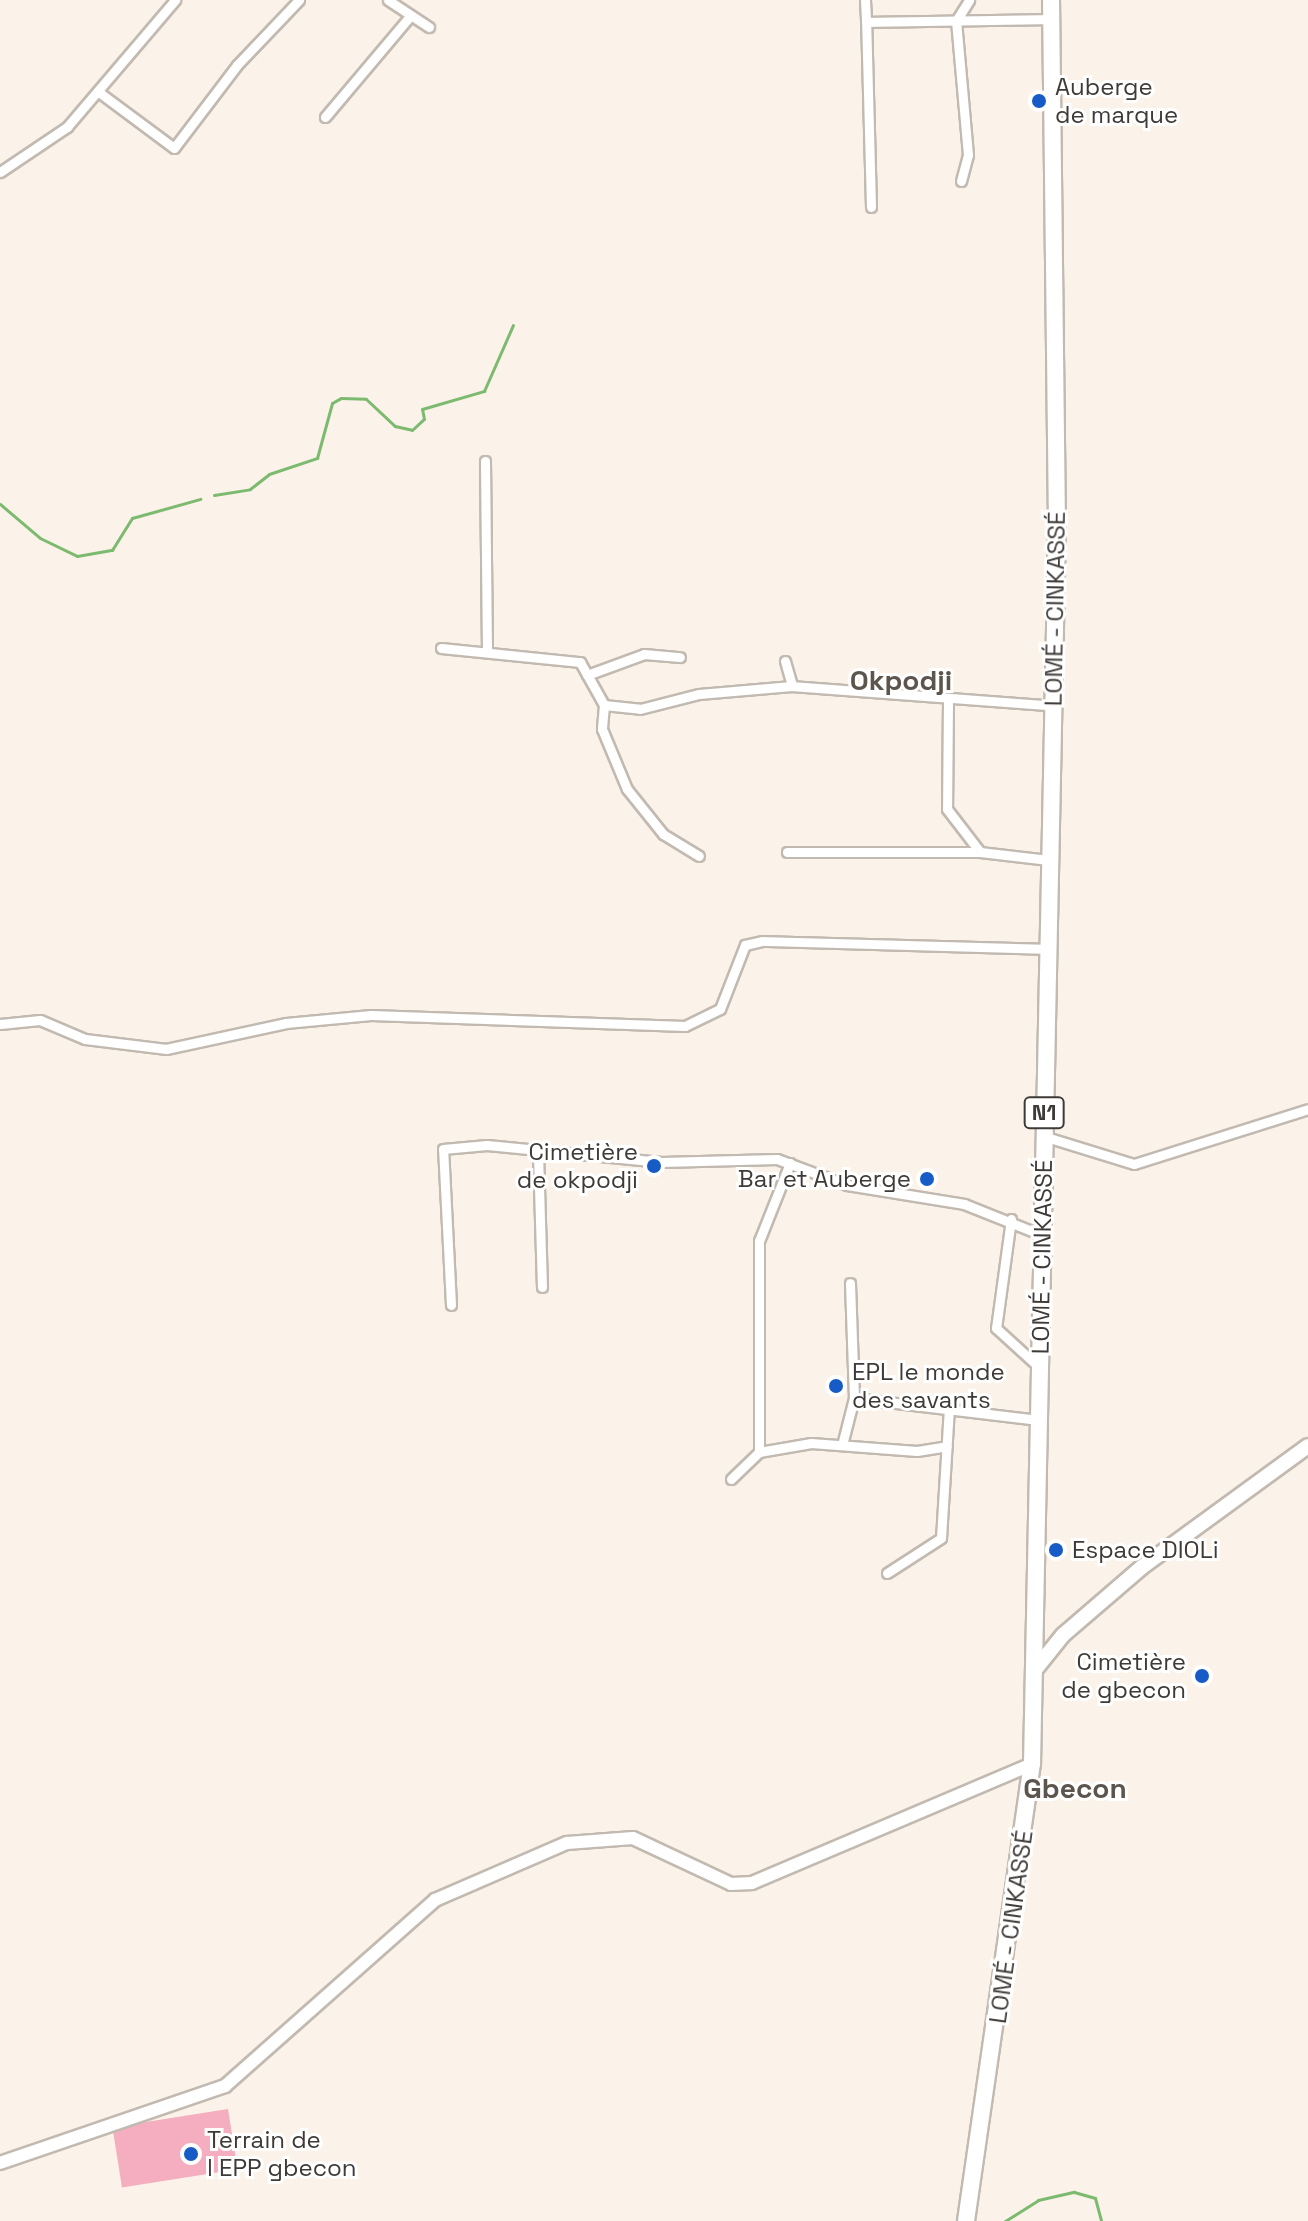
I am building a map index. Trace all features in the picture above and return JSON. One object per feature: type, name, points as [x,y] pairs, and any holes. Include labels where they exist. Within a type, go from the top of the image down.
[{"type":"highway","name":"LOMÉ - CINKASSÉ","points":[[966,2221],[1032,1764],[1047,949],[1055,706],[1051,0]]},
{"type":"main road","points":[[1034,1671],[1063,1635],[1142,1567],[1308,1446]]},
{"type":"street","points":[[0,172],[100,93],[175,0]]},
{"type":"street","points":[[100,93],[174,148],[299,0]]},
{"type":"street","points":[[388,0],[429,27]]},
{"type":"street","points":[[865,0],[871,207]]},
{"type":"street","points":[[961,181],[968,155],[956,21],[969,0]]},
{"type":"street","points":[[325,117],[410,16]]},
{"type":"street","points":[[866,22],[1052,19]]},
{"type":"street","points":[[485,461],[487,648]]},
{"type":"street","points":[[441,648],[487,648],[580,662],[604,705],[602,729],[627,789],[663,834],[699,856]]},
{"type":"street","points":[[587,675],[644,654],[680,657]]},
{"type":"street","points":[[785,661],[792,686]]},
{"type":"street","points":[[604,705],[640,709],[699,694],[792,686],[948,701],[1055,706]]},
{"type":"street","points":[[948,701],[947,809],[980,852]]},
{"type":"street","points":[[787,852],[980,852],[1049,860]]},
{"type":"street","points":[[0,1024],[40,1020],[85,1039],[166,1049],[286,1023],[371,1015],[685,1026],[720,1009],[745,945],[754,943],[1047,949]]},
{"type":"street","points":[[1043,1136],[1134,1164],[1308,1109]]},
{"type":"street","points":[[451,1305],[443,1149],[487,1145],[538,1153],[790,1163],[847,1185],[936,1197],[1011,1219],[1042,1235]]},
{"type":"street","points":[[538,1153],[542,1287]]},
{"type":"street","points":[[759,1452],[759,1241],[790,1163]]},
{"type":"street","points":[[1011,1219],[996,1328],[1040,1368]]},
{"type":"street","points":[[842,1445],[854,1398],[850,1283]]},
{"type":"street","points":[[854,1398],[1039,1420]]},
{"type":"street","points":[[887,1573],[941,1538],[949,1409]]},
{"type":"street","points":[[731,1479],[759,1452],[842,1445],[947,1446]]},
{"type":"street","points":[[0,2163],[234,2081],[398,1926],[435,1900],[567,1843],[633,1838],[721,1880],[752,1883],[1032,1764]]},
{"type":"shaded area","points":[[228,2109],[238,2169],[122,2188],[112,2127]]},
{"type":"waterway","points":[[214,495],[250,489],[269,474],[317,458],[332,403],[341,398],[366,399],[395,426],[412,430],[424,419],[422,409],[484,391],[513,325]]},
{"type":"waterway","points":[[0,504],[40,538],[77,556],[112,550],[132,518],[200,499]]},
{"type":"waterway","points":[[1005,2221],[1038,2200],[1074,2192],[1095,2198],[1101,2221]]},
{"type":"place","name":"Auberge de marque","points":[[1039,101]]},
{"type":"place","name":"Cimetière de okpodji","points":[[654,1166]]},
{"type":"place","name":"Bar et Auberge","points":[[927,1179]]},
{"type":"place","name":"EPL le monde des savants","points":[[836,1386]]},
{"type":"place","name":"Espace DIOLi","points":[[1056,1550]]},
{"type":"place","name":"Cimetière de gbecon","points":[[1202,1676]]},
{"type":"place","name":"Terrain de l EPP gbecon","points":[[191,2154]]},
{"type":"district","name":"Okpodji","points":[[901,680]]},
{"type":"district","name":"Gbecon","points":[[1075,1788]]}]
